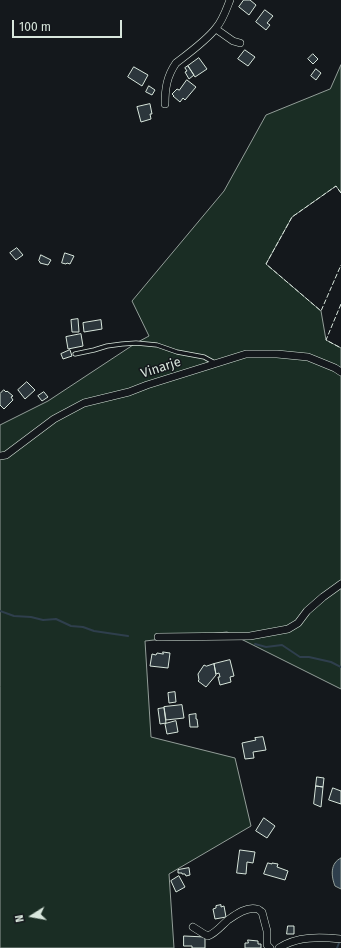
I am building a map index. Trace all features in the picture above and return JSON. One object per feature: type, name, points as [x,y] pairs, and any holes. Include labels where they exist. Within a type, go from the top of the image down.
[{"type":"street","points":[[165,104],[165,89],[176,63],[216,29],[230,0]]},
{"type":"street","points":[[216,29],[240,44]]},
{"type":"street","name":"Vinarje","points":[[0,456],[6,455],[54,419],[84,403],[129,392],[147,384],[246,354],[277,354],[308,357],[341,372]]},
{"type":"street","points":[[158,637],[250,636],[288,629],[298,623],[312,606],[341,584]]},
{"type":"street","points":[[193,927],[208,936],[229,919],[248,909],[256,908],[262,912],[267,931],[267,945],[270,948]]},
{"type":"street","points":[[279,948],[290,942],[314,937],[341,939]]},
{"type":"lane","points":[[75,354],[108,346],[136,343],[157,345],[177,352],[204,357],[215,363]]},
{"type":"green space","points":[[341,65],[341,193],[336,186],[292,217],[266,264],[321,311],[326,340],[341,348],[341,689],[227,632],[145,641],[151,737],[235,758],[251,826],[169,874],[174,948],[0,948],[0,425],[48,401],[149,336],[132,301],[224,191],[266,115],[330,89]]},
{"type":"water","points":[[341,858],[341,889],[335,886],[332,870],[337,860]]},
{"type":"building","points":[[244,0],[250,0],[256,5],[249,15],[239,7]]},
{"type":"building","points":[[265,10],[273,16],[267,23],[270,25],[266,30],[256,22]]},
{"type":"building","points":[[245,50],[255,57],[248,66],[238,59]]},
{"type":"building","points":[[313,54],[318,59],[313,64],[308,59]]},
{"type":"building","points":[[199,58],[207,69],[195,77],[188,66]]},
{"type":"building","points":[[188,66],[194,75],[189,79],[185,72],[187,71],[185,68]]},
{"type":"building","points":[[134,67],[148,75],[142,86],[128,77]]},
{"type":"building","points":[[316,69],[321,73],[316,80],[311,76]]},
{"type":"building","points":[[187,80],[196,87],[185,100],[183,98],[180,102],[172,94],[177,89],[179,90]]},
{"type":"building","points":[[149,86],[155,90],[152,95],[146,92]]},
{"type":"building","points":[[150,104],[152,114],[150,114],[151,119],[141,122],[137,107]]},
{"type":"building","points":[[17,248],[23,255],[16,260],[10,253]]},
{"type":"building","points":[[65,253],[74,256],[70,264],[62,263]]},
{"type":"building","points":[[41,255],[51,260],[48,265],[40,263],[39,261]]},
{"type":"building","points":[[78,319],[79,332],[72,332],[71,320]]},
{"type":"building","points":[[101,320],[102,329],[84,332],[83,323]]},
{"type":"building","points":[[81,334],[83,346],[68,349],[66,337]]},
{"type":"building","points":[[70,350],[72,356],[63,359],[61,354]]},
{"type":"building","points":[[27,382],[35,390],[25,399],[18,390]]},
{"type":"building","points":[[4,390],[13,396],[11,397],[13,400],[4,409],[0,405],[0,394]]},
{"type":"building","points":[[44,392],[48,397],[42,401],[38,396]]},
{"type":"building","points":[[163,652],[170,653],[168,668],[150,666],[152,654],[163,654]]},
{"type":"building","points":[[230,660],[234,676],[230,677],[231,682],[220,685],[218,677],[220,677],[219,673],[216,674],[214,664]]},
{"type":"building","points":[[214,664],[216,675],[206,687],[198,681],[198,674],[204,665]]},
{"type":"building","points":[[175,692],[176,702],[169,703],[168,693]]},
{"type":"building","points":[[182,705],[184,718],[166,720],[164,707]]},
{"type":"building","points":[[164,708],[166,723],[160,724],[158,709]]},
{"type":"building","points":[[196,714],[198,727],[190,727],[189,715]]},
{"type":"building","points":[[176,721],[178,732],[167,734],[165,724]]},
{"type":"building","points":[[263,737],[266,750],[253,752],[254,758],[245,759],[242,743],[256,740],[255,738]]},
{"type":"building","points":[[317,777],[324,778],[323,787],[316,786]]},
{"type":"building","points":[[316,786],[323,787],[321,807],[314,804]]},
{"type":"building","points":[[333,788],[341,791],[341,804],[329,800]]},
{"type":"building","points":[[264,818],[275,826],[267,838],[256,831]]},
{"type":"building","points":[[240,850],[255,852],[253,863],[247,862],[246,874],[237,873]]},
{"type":"building","points":[[268,863],[278,864],[277,867],[288,871],[285,880],[264,874]]},
{"type":"building","points":[[189,868],[190,875],[186,876],[185,874],[178,873],[178,870]]},
{"type":"building","points":[[179,876],[185,887],[176,892],[171,881]]},
{"type":"building","points":[[221,905],[221,907],[224,906],[226,917],[215,919],[213,909],[216,908],[216,906]]},
{"type":"building","points":[[288,926],[294,926],[294,934],[287,934]]},
{"type":"building","points":[[184,936],[205,937],[205,948],[192,948],[192,946],[184,946]]},
{"type":"building","points":[[248,940],[258,941],[258,944],[261,944],[261,948],[245,948],[245,943],[248,943]]},
{"type":"waterway","points":[[0,611],[14,616],[31,617],[43,620],[56,619],[71,626],[128,636]]},
{"type":"waterway","points":[[255,644],[266,647],[282,645],[300,657],[309,657],[331,662],[341,667]]},
{"type":"waterway","points":[[337,948],[339,943]]},
{"type":"fence","points":[[341,193],[336,186],[292,217],[266,264],[321,311],[341,265]]},
{"type":"fence","points":[[341,304],[326,340],[341,348]]}]
